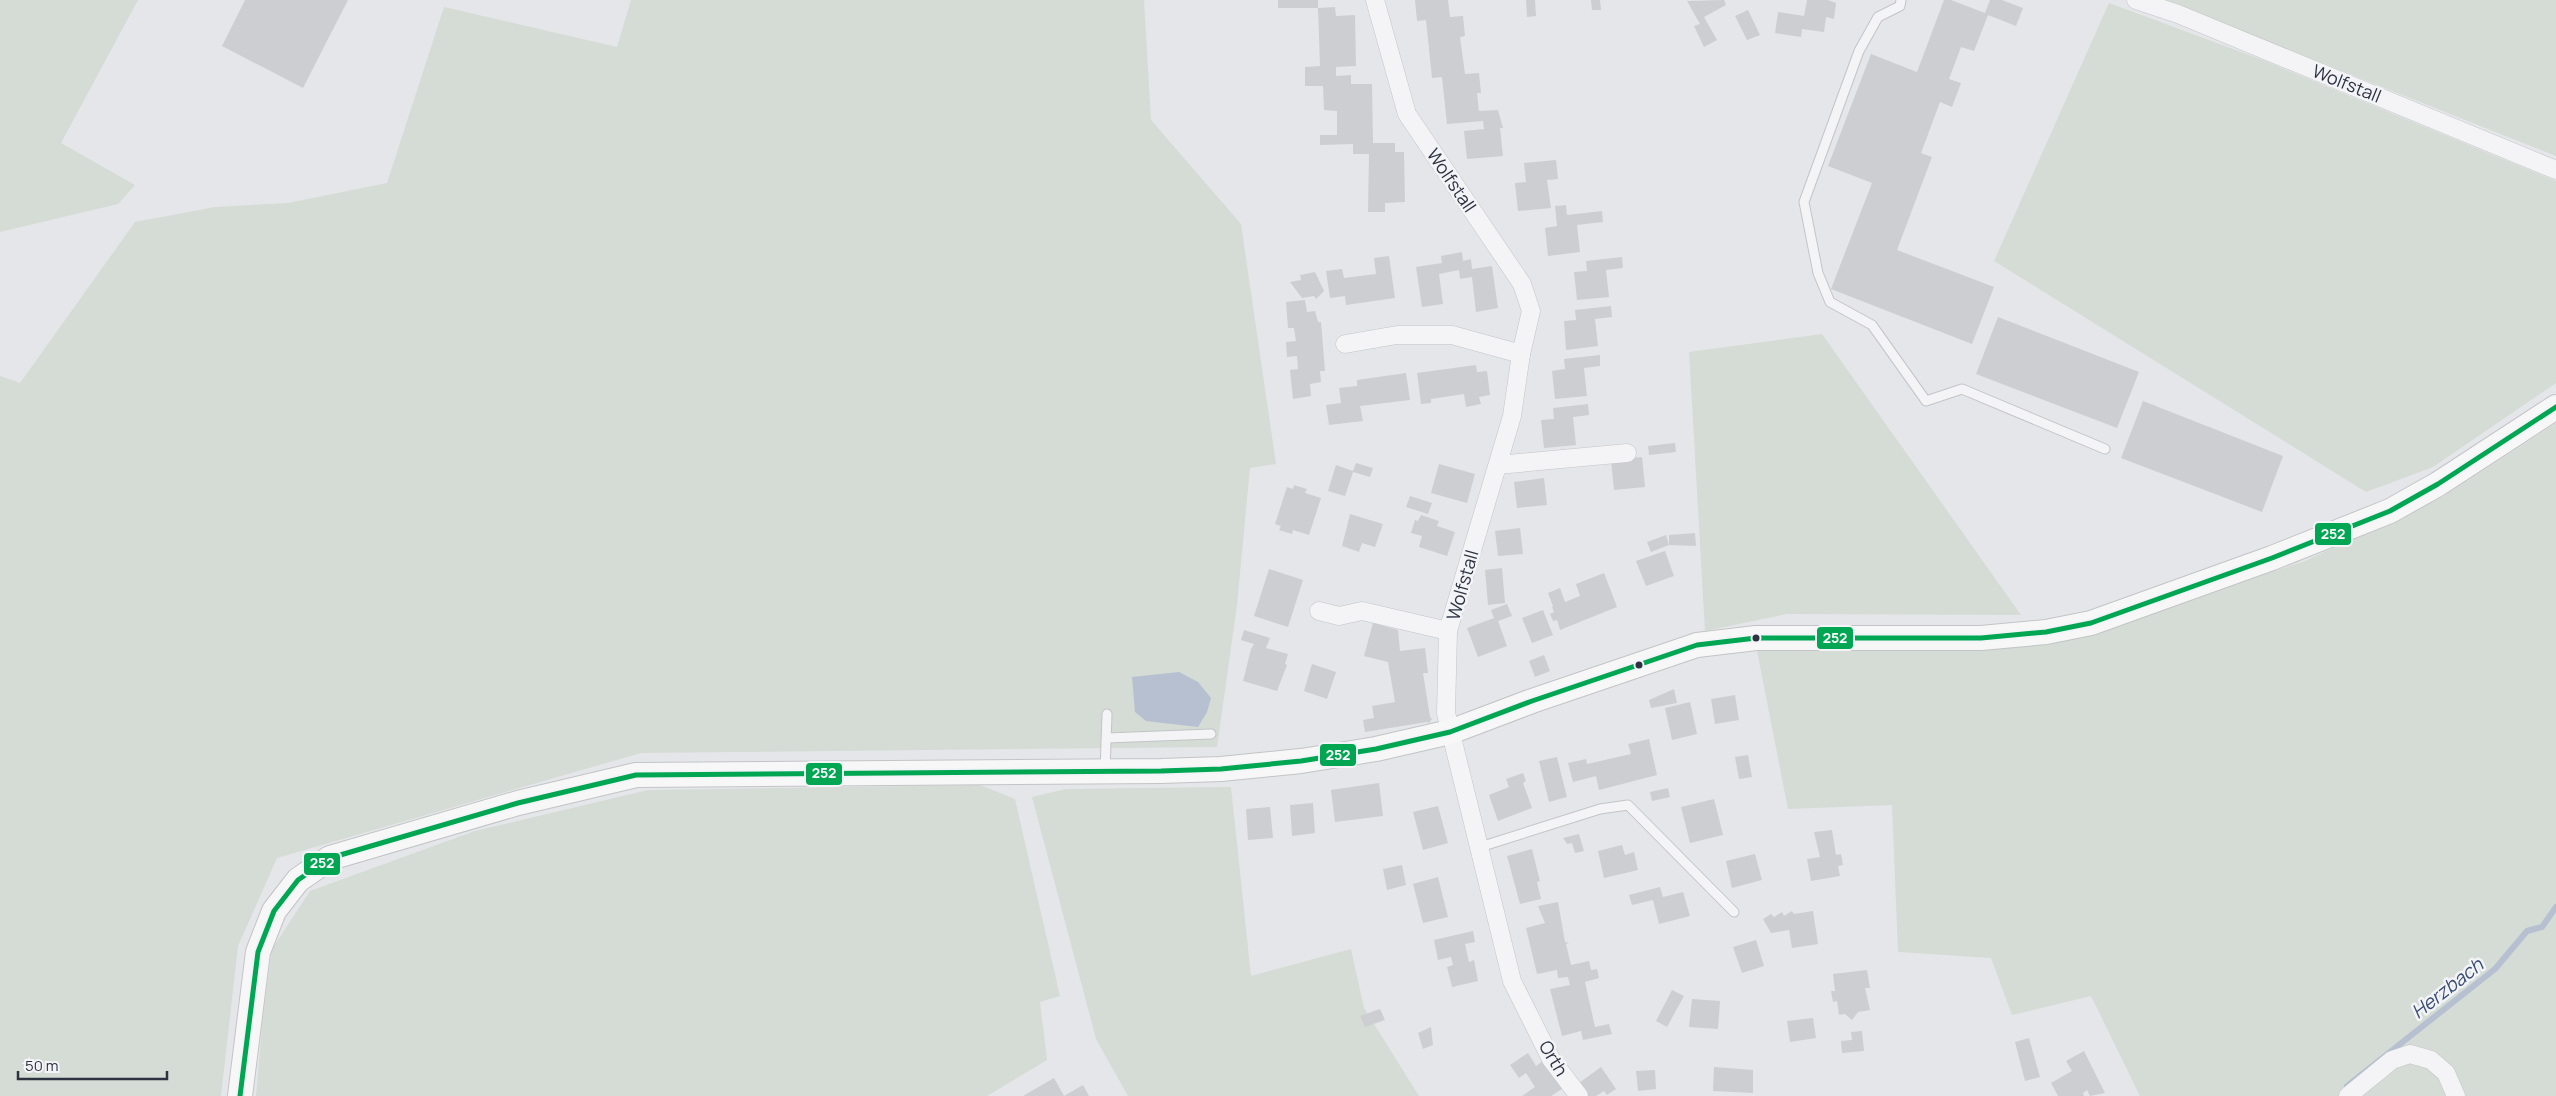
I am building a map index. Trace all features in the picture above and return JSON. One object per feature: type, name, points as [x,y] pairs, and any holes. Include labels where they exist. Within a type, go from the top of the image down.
[{"type":"main road","points":[[240,1096],[258,952],[274,911],[286,895],[298,880],[330,858],[518,803],[636,775],[1221,769],[1301,761],[1376,749],[1450,732],[1532,701],[1697,645],[1756,638],[1981,638],[2046,632],[2091,623],[2272,558],[2390,511],[2438,484],[2556,407]]},
{"type":"street","name":"Wolfstall","points":[[1375,0],[1407,114],[1522,284],[1531,311],[1521,354],[1512,416],[1448,632],[1446,713],[1450,732]]},
{"type":"street","name":"Wolfstall","points":[[2136,0],[2178,14],[2556,170]]},
{"type":"street","points":[[1345,344],[1397,334],[1452,335],[1521,354]]},
{"type":"street","points":[[1498,465],[1627,453]]},
{"type":"street","points":[[1319,611],[1339,616],[1362,611],[1448,632]]},
{"type":"street","name":"Orth","points":[[1450,732],[1512,981],[1551,1060],[1578,1096]]},
{"type":"street","points":[[2348,1096],[2392,1060],[2410,1054],[2431,1060],[2446,1073],[2456,1096]]},
{"type":"lane","points":[[1901,0],[1900,6],[1878,17],[1859,51],[1804,202],[1818,273],[1830,302],[1872,325],[1926,401],[1962,389],[2104,449]]},
{"type":"lane","points":[[1105,771],[1107,714]]},
{"type":"lane","points":[[1107,738],[1211,734]]},
{"type":"lane","points":[[1480,847],[1600,808],[1628,805],[1734,912]]},
{"type":"shaded area","points":[[0,0],[138,0],[61,143],[135,185],[118,204],[0,232]]},
{"type":"shaded area","points":[[631,0],[1144,0],[1151,120],[1241,224],[1276,464],[1250,468],[1237,605],[1217,747],[641,753],[277,858],[238,946],[221,1096],[0,1096],[0,376],[20,383],[135,222],[215,207],[288,203],[387,183],[444,7],[617,47]]},
{"type":"shaded area","points":[[2161,0],[2556,0],[2556,156],[2181,7]]},
{"type":"shaded area","points":[[2109,3],[2260,59],[2556,181],[2556,383],[2433,467],[2366,492],[1994,261]]},
{"type":"shaded area","points":[[1822,334],[2021,615],[1787,614],[1705,631],[1689,352]]},
{"type":"shaded area","points":[[2556,423],[2556,1096],[2140,1096],[2091,996],[2012,1015],[1991,958],[1898,952],[1892,805],[1788,809],[1757,651],[2050,644],[2305,561],[2444,496]]},
{"type":"shaded area","points":[[980,785],[1015,799],[1060,996],[1040,1002],[1047,1060],[987,1096],[256,1096],[262,1025],[272,949],[310,891],[475,831],[648,790]]},
{"type":"shaded area","points":[[1231,787],[1251,976],[1351,949],[1364,1008],[1419,1096],[1128,1096],[1096,1039],[1032,797],[1066,789]]},
{"type":"water","points":[[1179,672],[1198,682],[1211,698],[1207,712],[1198,727],[1146,721],[1135,712],[1132,677]]},
{"type":"building","points":[[245,0],[348,0],[303,88],[222,46]]},
{"type":"building","points":[[1278,0],[1318,0],[1318,8],[1278,8]]},
{"type":"building","points":[[1415,0],[1448,0],[1450,17],[1463,16],[1465,36],[1460,37],[1465,74],[1479,73],[1481,93],[1477,93],[1479,111],[1498,110],[1503,128],[1500,128],[1503,156],[1467,159],[1464,131],[1484,129],[1483,121],[1447,124],[1442,77],[1432,78],[1426,20],[1417,21]]},
{"type":"building","points":[[1526,0],[1535,0],[1536,16],[1527,17]]},
{"type":"building","points":[[1591,0],[1600,0],[1601,10],[1592,10]]},
{"type":"building","points":[[1724,0],[1726,5],[1704,17],[1717,40],[1704,47],[1694,26],[1700,24],[1687,1]]},
{"type":"building","points":[[1807,0],[1828,0],[1836,3],[1834,19],[1826,17],[1824,32],[1802,29],[1801,37],[1775,33],[1778,12],[1804,16]]},
{"type":"building","points":[[1944,0],[1951,0],[1985,13],[1990,0],[2002,0],[2023,8],[2016,26],[1988,15],[1974,51],[1961,47],[1949,79],[1961,83],[1952,107],[1940,102],[1921,153],[1932,157],[1897,250],[1994,287],[1972,344],[1831,289],[1872,183],[1828,166],[1871,54],[1917,72]]},
{"type":"building","points":[[1335,7],[1336,16],[1355,15],[1356,66],[1336,67],[1336,76],[1351,75],[1351,84],[1372,84],[1373,143],[1395,143],[1395,152],[1404,152],[1405,202],[1385,203],[1385,212],[1368,212],[1369,154],[1353,154],[1353,144],[1320,145],[1320,135],[1337,135],[1337,111],[1324,110],[1323,86],[1305,86],[1305,67],[1320,66],[1318,8]]},
{"type":"building","points":[[1748,10],[1760,35],[1747,40],[1735,16]]},
{"type":"building","points":[[1556,160],[1558,179],[1547,180],[1551,208],[1518,211],[1515,183],[1526,182],[1524,163]]},
{"type":"building","points":[[1566,205],[1567,215],[1602,211],[1603,222],[1577,225],[1580,252],[1548,256],[1545,228],[1557,226],[1555,206]]},
{"type":"building","points":[[1462,252],[1463,261],[1471,259],[1472,269],[1492,266],[1498,308],[1476,312],[1472,277],[1460,279],[1459,270],[1439,274],[1443,304],[1422,307],[1416,267],[1442,263],[1441,256]]},
{"type":"building","points":[[1389,256],[1395,298],[1346,305],[1345,296],[1330,298],[1326,271],[1342,269],[1344,278],[1376,274],[1374,258]]},
{"type":"building","points":[[1622,257],[1623,268],[1606,270],[1609,297],[1577,300],[1574,272],[1587,271],[1586,261]]},
{"type":"building","points":[[1315,272],[1324,291],[1316,299],[1314,296],[1302,298],[1290,282],[1301,280],[1300,275]]},
{"type":"building","points":[[1305,300],[1307,312],[1315,311],[1318,322],[1321,322],[1325,371],[1320,371],[1321,382],[1310,384],[1311,396],[1293,399],[1290,370],[1298,369],[1297,356],[1287,357],[1286,342],[1296,341],[1294,328],[1288,328],[1286,302]]},
{"type":"building","points":[[1611,306],[1612,317],[1595,319],[1598,346],[1566,350],[1564,321],[1576,320],[1575,310]]},
{"type":"building","points":[[1998,317],[2139,372],[2117,428],[1976,374]]},
{"type":"building","points":[[1600,355],[1600,366],[1584,368],[1587,396],[1555,399],[1552,371],[1565,369],[1564,359]]},
{"type":"building","points":[[1476,365],[1477,372],[1487,371],[1490,395],[1479,397],[1481,404],[1466,407],[1464,394],[1431,399],[1431,403],[1421,404],[1417,373]]},
{"type":"building","points":[[1406,373],[1410,400],[1360,406],[1363,421],[1329,425],[1326,405],[1341,403],[1339,388],[1357,386],[1357,380]]},
{"type":"building","points":[[2143,401],[2283,456],[2262,512],[2121,458]]},
{"type":"building","points":[[1588,404],[1589,415],[1573,417],[1576,445],[1544,448],[1541,420],[1554,419],[1553,408]]},
{"type":"building","points":[[1675,443],[1676,452],[1649,455],[1648,446]]},
{"type":"building","points":[[1642,457],[1645,487],[1614,490],[1611,460]]},
{"type":"building","points":[[1356,463],[1373,468],[1370,477],[1353,472],[1345,496],[1328,491],[1336,465],[1353,471]]},
{"type":"building","points":[[1439,464],[1475,474],[1467,503],[1431,493]]},
{"type":"building","points":[[1544,478],[1547,505],[1517,508],[1514,482]]},
{"type":"building","points":[[1294,485],[1307,489],[1305,493],[1321,498],[1309,535],[1293,530],[1292,534],[1279,530],[1281,526],[1275,524],[1287,487],[1293,489]]},
{"type":"building","points":[[1410,496],[1432,503],[1428,514],[1406,507]]},
{"type":"building","points":[[1350,514],[1383,524],[1375,547],[1362,543],[1359,552],[1342,546]]},
{"type":"building","points":[[1421,515],[1439,521],[1437,526],[1455,532],[1447,556],[1419,547],[1422,536],[1411,533],[1415,520],[1418,521]]},
{"type":"building","points":[[1520,528],[1523,554],[1498,556],[1495,531]]},
{"type":"building","points":[[1695,533],[1696,546],[1669,545],[1669,535]]},
{"type":"building","points":[[1666,535],[1669,545],[1651,552],[1647,542]]},
{"type":"building","points":[[1665,551],[1674,576],[1646,586],[1636,561]]},
{"type":"building","points":[[1502,568],[1505,603],[1488,605],[1485,570]]},
{"type":"building","points":[[1269,569],[1303,580],[1288,627],[1254,616]]},
{"type":"building","points":[[1604,573],[1617,607],[1560,630],[1557,620],[1553,621],[1550,614],[1554,612],[1548,593],[1560,588],[1565,602],[1580,596],[1576,584]]},
{"type":"building","points":[[1507,604],[1512,616],[1498,621],[1507,646],[1478,657],[1467,628],[1494,618],[1491,610]]},
{"type":"building","points":[[1543,610],[1553,635],[1532,643],[1522,618]]},
{"type":"building","points":[[1373,623],[1398,630],[1400,651],[1425,648],[1428,673],[1423,673],[1430,717],[1432,719],[1429,723],[1365,732],[1363,720],[1374,718],[1372,706],[1395,702],[1388,662],[1364,656]]},
{"type":"building","points":[[1244,630],[1270,638],[1266,648],[1288,654],[1285,664],[1287,665],[1277,691],[1243,681],[1254,644],[1241,640]]},
{"type":"building","points":[[1544,655],[1550,671],[1535,677],[1529,661]]},
{"type":"building","points":[[1312,664],[1336,672],[1327,699],[1304,691]]},
{"type":"building","points":[[1674,689],[1677,703],[1651,708],[1649,700]]},
{"type":"building","points":[[1735,695],[1739,720],[1715,724],[1711,699]]},
{"type":"building","points":[[1690,702],[1697,734],[1672,740],[1665,708]]},
{"type":"building","points":[[1649,739],[1657,775],[1599,790],[1596,776],[1573,782],[1568,763],[1586,759],[1587,764],[1631,754],[1628,744]]},
{"type":"building","points":[[1748,755],[1752,777],[1739,779],[1735,757]]},
{"type":"building","points":[[1557,757],[1567,797],[1549,802],[1539,761]]},
{"type":"building","points":[[1523,773],[1526,781],[1523,783],[1532,808],[1498,821],[1489,795],[1509,787],[1506,779]]},
{"type":"building","points":[[1379,783],[1383,816],[1335,822],[1331,790]]},
{"type":"building","points":[[1668,788],[1670,797],[1652,801],[1650,792]]},
{"type":"building","points":[[1714,799],[1723,835],[1690,843],[1681,807]]},
{"type":"building","points":[[1313,803],[1315,833],[1292,836],[1290,805]]},
{"type":"building","points":[[1438,806],[1448,843],[1423,850],[1413,812]]},
{"type":"building","points":[[1270,807],[1273,838],[1248,840],[1246,809]]},
{"type":"building","points":[[1832,830],[1836,855],[1841,854],[1843,865],[1838,866],[1840,876],[1811,881],[1807,859],[1820,857],[1814,832]]},
{"type":"building","points":[[1579,834],[1584,851],[1575,853],[1572,843],[1567,844],[1563,838]]},
{"type":"building","points":[[1622,845],[1625,855],[1634,852],[1638,870],[1604,878],[1598,851]]},
{"type":"building","points":[[1532,849],[1540,881],[1537,882],[1541,899],[1520,904],[1507,856]]},
{"type":"building","points":[[1755,854],[1762,880],[1732,888],[1726,861]]},
{"type":"building","points":[[1402,865],[1406,885],[1387,890],[1383,869]]},
{"type":"building","points":[[1438,877],[1448,917],[1423,923],[1413,884]]},
{"type":"building","points":[[1660,887],[1663,897],[1683,892],[1690,916],[1659,924],[1653,900],[1632,905],[1629,895]]},
{"type":"building","points":[[1558,902],[1565,942],[1569,943],[1566,944],[1571,965],[1589,961],[1591,970],[1597,969],[1599,978],[1585,982],[1595,1027],[1609,1024],[1612,1034],[1583,1040],[1581,1031],[1562,1036],[1550,989],[1570,985],[1568,977],[1558,978],[1557,970],[1537,974],[1526,928],[1545,923],[1538,906]]},
{"type":"building","points":[[1792,911],[1794,914],[1813,911],[1818,944],[1792,948],[1789,930],[1771,933],[1763,919],[1771,914],[1774,917],[1782,912],[1784,916]]},
{"type":"building","points":[[1473,931],[1475,942],[1465,944],[1469,962],[1474,960],[1478,981],[1452,987],[1447,967],[1453,965],[1451,957],[1438,960],[1434,940]]},
{"type":"building","points":[[1756,940],[1764,966],[1742,973],[1733,947]]},
{"type":"building","points":[[1867,970],[1870,988],[1865,988],[1870,1010],[1858,1012],[1852,1020],[1845,1014],[1839,1015],[1837,1001],[1833,1002],[1831,991],[1835,991],[1833,974]]},
{"type":"building","points":[[1672,990],[1684,996],[1667,1027],[1656,1021]]},
{"type":"building","points":[[1692,999],[1720,1001],[1718,1029],[1689,1027]]},
{"type":"building","points":[[1380,1009],[1385,1020],[1365,1027],[1360,1016]]},
{"type":"building","points":[[1813,1018],[1816,1038],[1790,1042],[1787,1021]]},
{"type":"building","points":[[1431,1027],[1433,1045],[1423,1049],[1418,1033]]},
{"type":"building","points":[[1862,1031],[1864,1051],[1842,1053],[1841,1041],[1852,1040],[1851,1032]]},
{"type":"building","points":[[2029,1038],[2040,1077],[2025,1081],[2015,1042]]},
{"type":"building","points":[[2084,1051],[2105,1093],[2090,1096],[2087,1090],[2083,1093],[2084,1096],[2058,1096],[2051,1083],[2072,1071],[2066,1061]]},
{"type":"building","points":[[1528,1053],[1536,1066],[1543,1061],[1562,1089],[1551,1096],[1522,1096],[1535,1087],[1526,1073],[1519,1078],[1510,1065]]},
{"type":"building","points":[[1601,1067],[1616,1089],[1607,1095],[1604,1091],[1596,1096],[1588,1096],[1579,1083]]},
{"type":"building","points":[[1714,1067],[1753,1070],[1753,1093],[1713,1091]]},
{"type":"building","points":[[1655,1070],[1656,1089],[1638,1091],[1636,1071]]},
{"type":"building","points":[[1054,1078],[1064,1096],[1023,1096]]},
{"type":"building","points":[[1083,1085],[1089,1096],[1064,1096]]},
{"type":"waterway","name":"Herzbach","points":[[2347,1086],[2495,969],[2527,931],[2542,927],[2556,907]]},
{"type":"transit line","name":"252","points":[[240,1096],[258,952],[274,911],[298,880],[330,858],[518,803],[636,775],[1161,771],[1221,769],[1301,761],[1376,749],[1450,732],[1532,701],[1697,645],[1756,638],[1981,638],[2046,632],[2091,623],[2272,558],[2390,511],[2438,484],[2556,407]]}]
